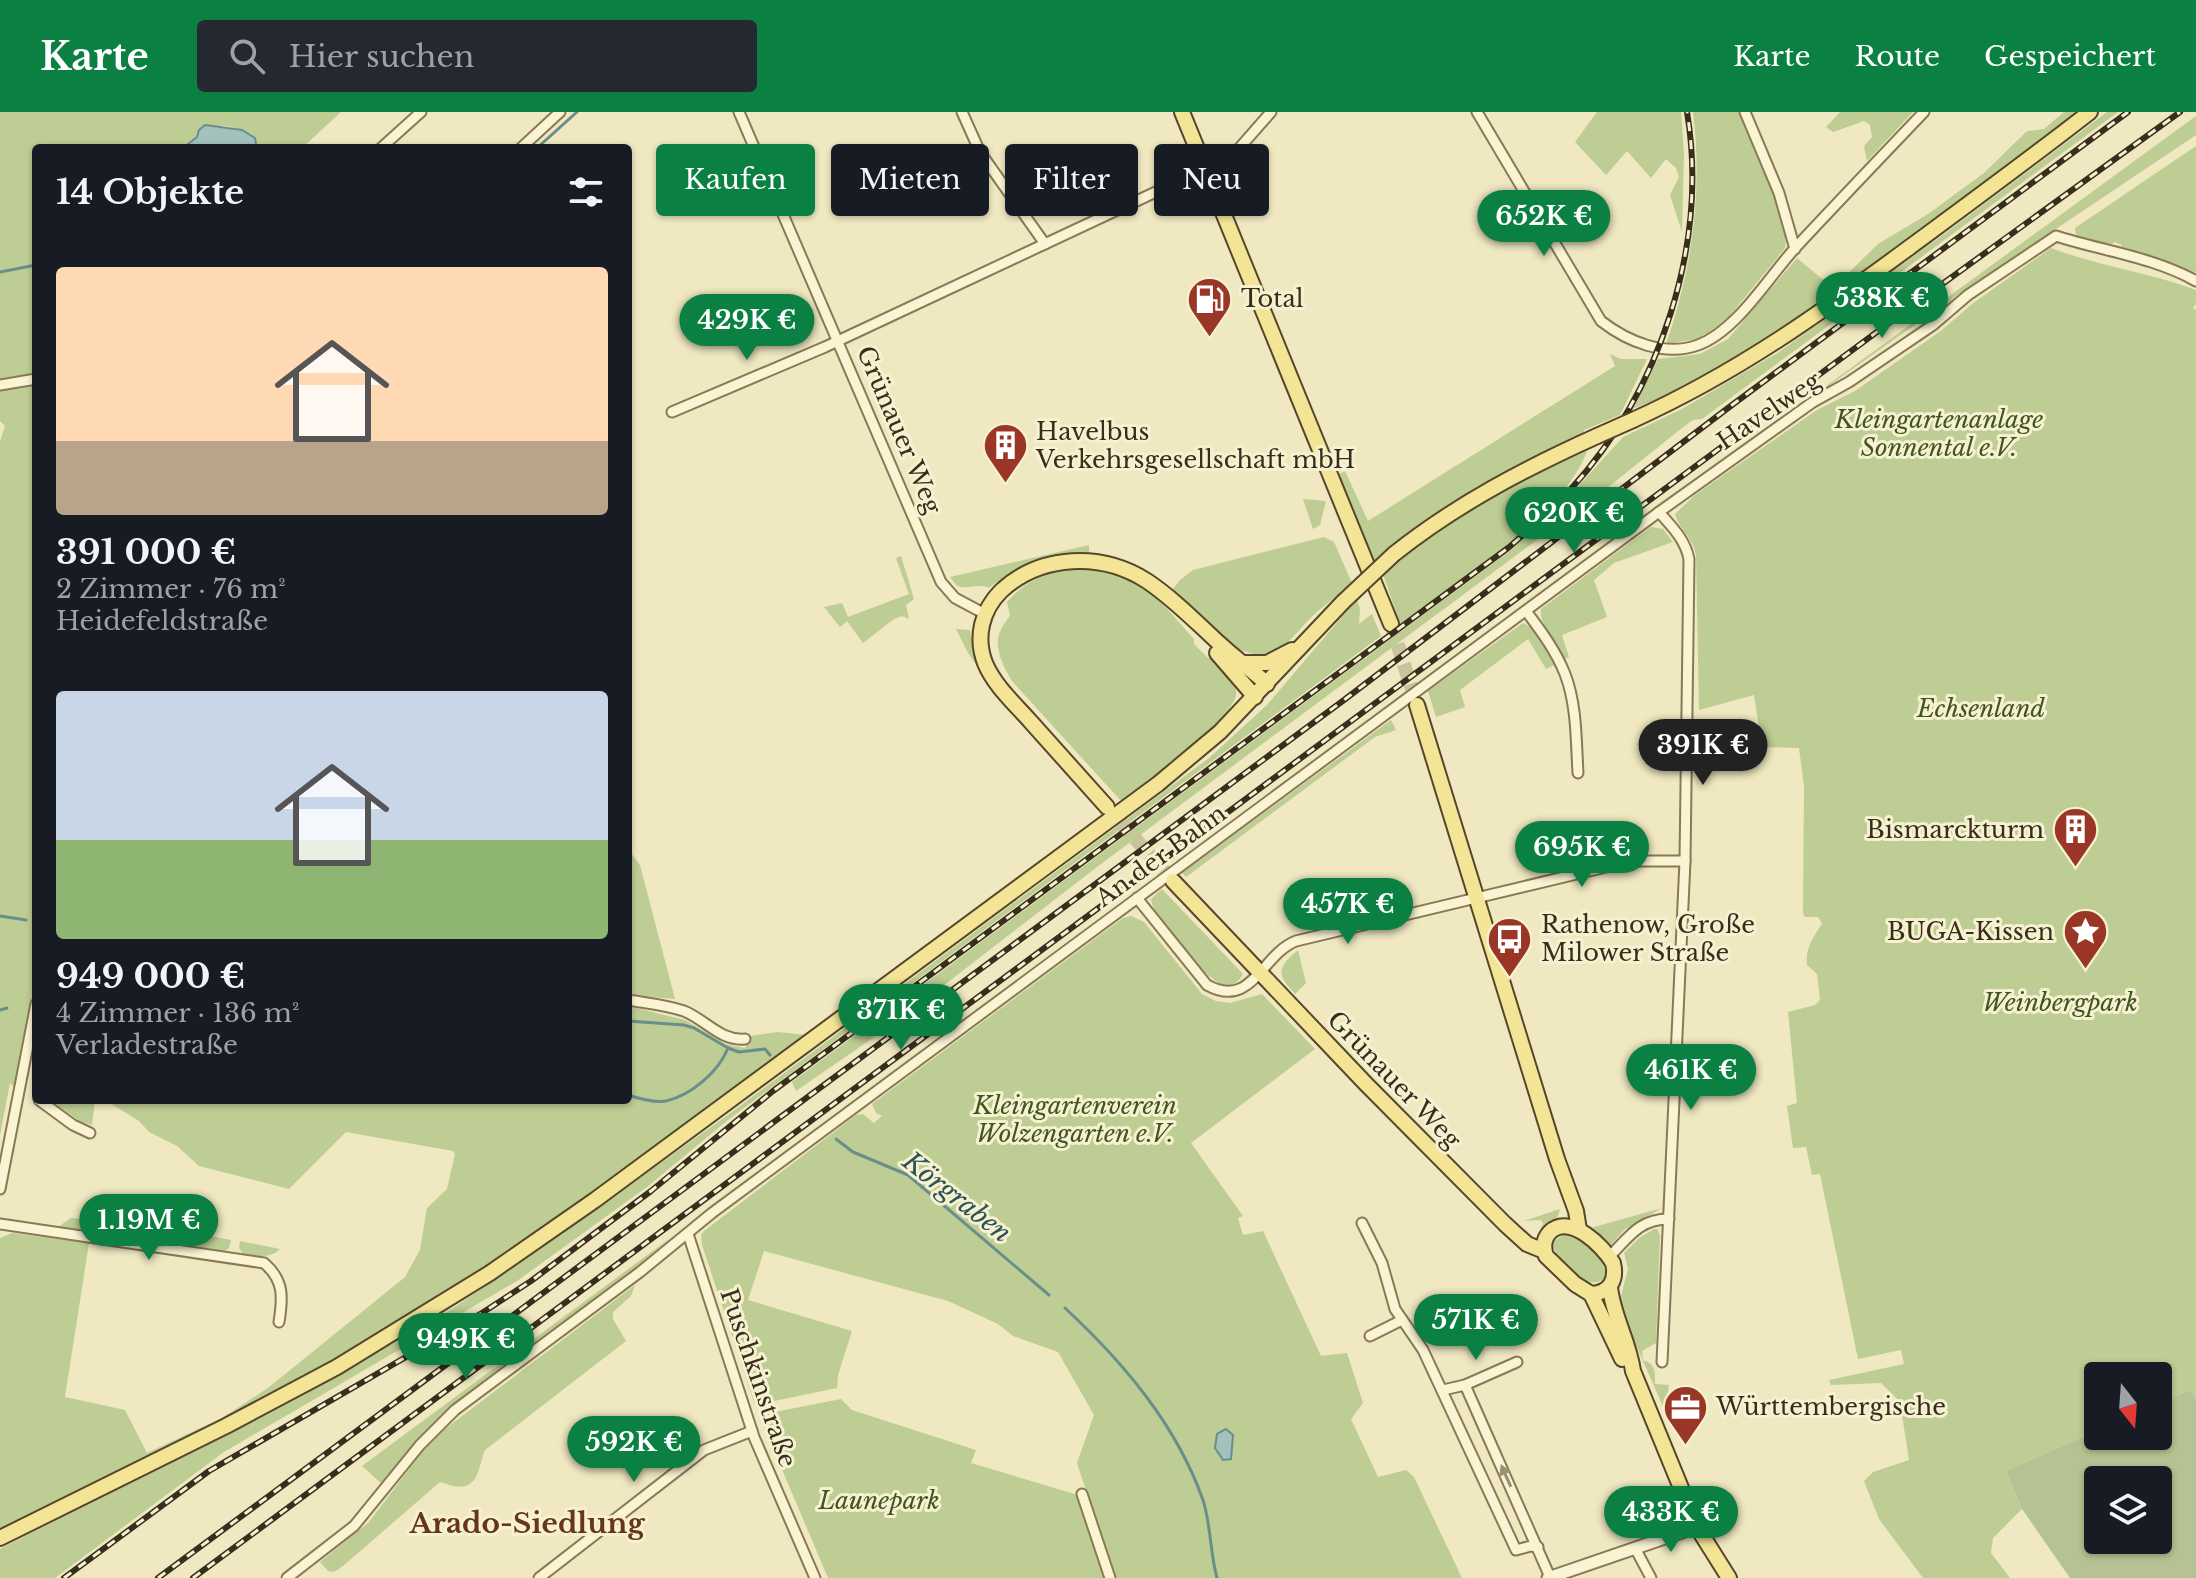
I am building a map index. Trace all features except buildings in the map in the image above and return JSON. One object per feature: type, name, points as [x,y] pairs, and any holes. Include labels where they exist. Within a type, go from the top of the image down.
[{"type":"main road","points":[[1182,112],[1195,144]]},
{"type":"main road","points":[[0,1538],[337,1367],[503,1264],[595,1200],[1158,784],[1220,732],[1343,602],[1427,528],[1525,469],[1719,378],[1775,344],[1847,294],[2090,112]]},
{"type":"main road","points":[[1224,216],[1391,624]]},
{"type":"main road","points":[[1107,807],[994,679],[981,650],[980,632],[985,614],[995,597],[1022,575],[1048,564],[1076,561],[1098,562],[1129,572],[1176,604],[1267,684]]},
{"type":"main road","points":[[1176,604],[1255,697]]},
{"type":"main road","points":[[1244,663],[1267,663],[1303,644]]},
{"type":"main road","points":[[1417,705],[1557,1159],[1576,1211],[1579,1230]]},
{"type":"main road","name":"Grünauer Weg","points":[[1173,881],[1498,1216],[1527,1244],[1544,1251],[1549,1262],[1591,1294]]},
{"type":"main road","points":[[1544,1251],[1547,1235],[1562,1225],[1566,1209],[1557,1159]]},
{"type":"main road","name":"Grünauer Weg","points":[[1498,1216],[1530,1234],[1547,1235]]},
{"type":"main road","points":[[1562,1225],[1579,1230],[1609,1257],[1615,1270],[1610,1287],[1611,1305],[1633,1371],[1697,1527],[1729,1578]]},
{"type":"main road","points":[[1610,1287],[1591,1294],[1623,1360],[1633,1371]]},
{"type":"street","points":[[385,144],[421,112]]},
{"type":"street","points":[[525,144],[560,112]]},
{"type":"street","name":"Grünauer Weg","points":[[739,112],[941,582],[955,598],[985,614]]},
{"type":"street","points":[[962,112],[980,152],[1045,244]]},
{"type":"street","points":[[1243,144],[1271,112]]},
{"type":"street","points":[[1477,112],[1601,321],[1624,337],[1658,347],[1686,348],[1710,340],[1730,325],[1795,249],[1924,112]]},
{"type":"street","points":[[1745,112],[1779,193],[1795,249]]},
{"type":"street","points":[[672,412],[837,341],[1154,193]]},
{"type":"street","name":"Havelweg","points":[[1659,512],[1813,402],[1849,382],[1933,325],[1968,295],[2056,236],[2124,254],[2180,272],[2196,281]]},
{"type":"street","points":[[0,385],[32,380]]},
{"type":"street","points":[[1659,512],[1682,539],[1689,559],[1685,861],[1662,1362]]},
{"type":"street","name":"An der Bahn","points":[[287,1578],[354,1526],[420,1445],[455,1410],[712,1213],[1659,512]]},
{"type":"street","points":[[1526,611],[1550,644],[1565,673],[1574,712],[1578,773]]},
{"type":"street","points":[[1137,898],[1207,985],[1221,992],[1233,991],[1248,984],[1261,974],[1278,952],[1290,944],[1631,861],[1685,861]]},
{"type":"street","points":[[632,1001],[673,1008],[687,1013],[726,1038],[745,1039]]},
{"type":"street","points":[[0,1189],[32,1026]]},
{"type":"street","points":[[20,1093],[32,1097]]},
{"type":"street","points":[[45,1104],[73,1125],[90,1133]]},
{"type":"street","points":[[1609,1257],[1641,1224],[1669,1219]]},
{"type":"street","points":[[1362,1223],[1382,1263],[1395,1309],[1423,1350],[1516,1550],[1538,1547]]},
{"type":"street","points":[[0,1224],[264,1263],[280,1281],[279,1322]]},
{"type":"street","name":"Puschkinstraße","points":[[688,1234],[752,1431],[815,1578]]},
{"type":"street","points":[[1370,1336],[1402,1320]]},
{"type":"street","points":[[1443,1390],[1465,1385],[1517,1362]]},
{"type":"street","points":[[1465,1385],[1549,1578],[1697,1527]]},
{"type":"street","points":[[546,1576],[704,1450],[752,1431]]},
{"type":"street","points":[[1082,1494],[1110,1578]]},
{"type":"street","points":[[1635,1548],[1651,1578]]},
{"type":"green space","points":[[0,112],[341,112],[306,144],[256,144],[237,129],[216,126],[199,130],[198,137],[188,144],[32,144],[32,376],[0,380]]},
{"type":"green space","points":[[1597,112],[1681,112],[1684,153],[1682,232],[1670,195],[1679,177],[1676,168],[1666,159],[1651,178],[1627,151],[1606,175],[1575,142]]},
{"type":"green space","points":[[1693,112],[1741,112],[1777,200],[1785,248],[1724,323],[1697,339],[1666,344],[1683,287],[1693,230],[1697,171]]},
{"type":"green space","points":[[1840,112],[1913,112],[1867,161],[1864,146],[1872,137],[1870,125],[1864,121],[1833,132],[1826,127]]},
{"type":"green space","points":[[2064,112],[2078,112],[1801,317],[1661,399],[1634,408],[1658,359],[1700,354],[1728,339],[1797,258],[1833,288],[1878,244],[1928,214],[1984,173],[2027,131],[2044,129]]},
{"type":"green space","points":[[2107,112],[2118,112],[1702,419],[1693,420],[1682,428],[1612,484],[1097,867],[899,1020],[796,1091],[792,1082],[1511,550],[1573,492],[1623,437],[1682,409],[1779,352],[1943,235]]},
{"type":"green space","points":[[2196,116],[2196,135],[1953,298],[1941,310],[1937,309],[1744,446]]},
{"type":"green space","points":[[2196,146],[2196,273],[2114,242],[2111,245],[2076,236],[2075,228]]},
{"type":"green space","points":[[2051,248],[2196,290],[2193,308],[2196,310],[2196,1399],[2189,1390],[2172,1398],[2172,1362],[2084,1362],[2084,1436],[2006,1471],[2022,1509],[1993,1538],[1991,1553],[2010,1578],[1923,1578],[1879,1519],[1864,1481],[1873,1472],[1909,1460],[1900,1402],[1881,1383],[1831,1385],[1829,1380],[1904,1364],[1901,1350],[1858,1359],[1820,1174],[1812,1175],[1806,1147],[1793,1148],[1787,1106],[1797,1103],[1788,1012],[1815,1005],[1820,1000],[1817,974],[1807,965],[1807,953],[1822,923],[1818,917],[1805,917],[1803,913],[1804,786],[1799,748],[1762,747],[1754,695],[1699,710],[1696,555],[1675,514],[1695,495],[1817,410],[1855,391],[1942,330],[1972,304]]},
{"type":"green space","points":[[1610,354],[1621,359],[1647,359],[1620,415],[1584,430],[1483,483],[1438,512],[1374,563],[1339,474],[1345,471],[1368,521],[1615,366]]},
{"type":"green space","points":[[32,385],[32,1003],[16,1089],[10,1083],[0,1135],[0,441],[5,426],[0,421],[0,391]]},
{"type":"green space","points":[[1587,451],[1556,500],[1532,524],[1400,624],[1383,574],[1480,504]]},
{"type":"green space","points":[[1303,499],[1326,501],[1320,525],[1313,529]]},
{"type":"green space","points":[[1651,527],[1663,529],[1673,542],[1614,563],[1594,580],[1607,617],[1562,635],[1569,657],[1565,659],[1545,627],[1541,609]]},
{"type":"green space","points":[[1324,537],[1334,542],[1352,583],[1313,615],[1287,643],[1267,654],[1253,654],[1223,639],[1174,592],[1180,580],[1193,570]]},
{"type":"green space","points":[[1089,545],[1089,555],[1062,556],[1036,562],[1011,573],[989,588],[957,586],[950,577]]},
{"type":"green space","points":[[901,556],[914,599],[906,605],[909,619],[902,616],[894,619],[863,643],[847,621],[840,627],[824,607],[842,603],[848,617],[909,594],[896,558]]},
{"type":"green space","points":[[1085,567],[1122,577],[1147,591],[1169,611],[1208,658],[1215,658],[1230,675],[1236,690],[1231,706],[1204,736],[1122,802],[1012,681],[999,651],[998,638],[1010,615],[1007,602],[1015,594],[1042,576]]},
{"type":"green space","points":[[1357,599],[1359,624],[1372,614],[1381,636],[728,1120],[647,1187],[517,1281],[224,1452],[55,1578],[0,1578],[0,1549],[328,1381],[450,1310],[725,1117],[1209,758],[1267,705]]},
{"type":"green space","points":[[1523,623],[1534,629],[1554,665],[1546,669],[1528,639],[1460,690],[1465,707],[1436,717],[1428,691]]},
{"type":"green space","points":[[956,629],[970,630],[975,659],[997,694],[968,653]]},
{"type":"green space","points":[[1391,720],[1396,730],[1375,737],[1186,877],[1182,873]]},
{"type":"green space","points":[[632,854],[640,865],[675,999],[632,995]]},
{"type":"green space","points":[[1162,889],[1243,974],[1236,983],[1219,983],[1211,977],[1163,924],[1151,899]]},
{"type":"green space","name":"Kleingartenverein Wolzengarten e.V.","points":[[1131,916],[1144,922],[1202,994],[1230,1003],[1262,994],[1315,1049],[1191,1143],[1243,1216],[1238,1218],[1243,1235],[1263,1231],[1321,1356],[1347,1353],[1363,1403],[1351,1419],[1378,1477],[1406,1470],[1414,1477],[1462,1578],[1115,1578],[1077,1463],[1094,1415],[1058,1352],[1013,1336],[998,1324],[948,1301],[764,1251],[748,1300],[852,1331],[837,1388],[755,1405],[702,1245],[701,1235],[704,1231],[856,1115],[863,1114],[874,1123],[882,1116],[876,1113],[872,1104],[1123,918]]},
{"type":"green space","points":[[1298,950],[1306,983],[1295,994],[1282,972],[1286,962]]},
{"type":"green space","points":[[632,1007],[685,1020],[726,1044],[745,1048],[750,1036],[778,1032],[807,1035],[569,1210],[422,1308],[267,1396],[0,1531],[0,1238],[12,1233],[89,1243],[65,1397],[125,1410],[147,1453],[222,1418],[268,1388],[405,1277],[420,1250],[427,1208],[447,1189],[455,1154],[453,1151],[346,1132],[289,1189],[199,1166],[177,1146],[149,1132],[139,1121],[111,1104],[632,1104]]},
{"type":"green space","points":[[56,1104],[95,1104],[92,1125],[81,1122]]},
{"type":"green space","points":[[1662,1208],[1624,1230],[1610,1246],[1600,1242],[1587,1229]]},
{"type":"green space","points":[[1560,1209],[1556,1222],[1540,1229],[1543,1224],[1541,1220],[1524,1221]]},
{"type":"green space","points":[[71,1218],[231,1240],[225,1251],[58,1227]]},
{"type":"green space","points":[[1654,1229],[1660,1235],[1656,1343],[1642,1351],[1643,1360],[1654,1369],[1655,1384],[1669,1385],[1665,1411],[1624,1318],[1621,1296],[1628,1269],[1624,1253]]},
{"type":"green space","points":[[1564,1234],[1591,1250],[1607,1275],[1600,1281],[1592,1282],[1583,1280],[1565,1266],[1553,1242]]},
{"type":"green space","points":[[673,1236],[637,1267],[457,1401],[413,1444],[382,1484],[362,1466]]},
{"type":"green space","points":[[240,1241],[280,1249],[268,1256],[243,1254],[239,1248]]},
{"type":"green space","points":[[635,1285],[631,1296],[613,1312],[613,1319],[626,1341],[485,1450],[476,1476],[468,1485],[462,1487],[440,1482],[343,1566],[334,1572],[328,1571],[320,1562],[369,1522],[425,1448],[445,1429]]},
{"type":"green space","points":[[2189,1390],[2196,1399],[2196,1578],[2070,1578],[2022,1509],[2006,1471],[2084,1436],[2084,1450],[2172,1450],[2172,1398]]},
{"type":"green space","name":"Launepark","points":[[841,1399],[852,1410],[976,1450],[971,1463],[1078,1495],[1104,1578],[828,1578],[759,1415]]},
{"type":"water","points":[[205,125],[242,130],[255,138],[256,144],[188,144],[197,137]]},
{"type":"water","points":[[1226,1429],[1233,1435],[1231,1459],[1223,1460],[1215,1448],[1217,1434]]},
{"type":"waterway","points":[[541,144],[577,112]]},
{"type":"waterway","points":[[0,272],[32,266]]},
{"type":"waterway","points":[[0,916],[26,920]]},
{"type":"waterway","name":"Körgraben","points":[[0,1010],[7,1008]]},
{"type":"waterway","points":[[632,1021],[684,1025],[728,1048]]},
{"type":"waterway","name":"Körgraben","points":[[632,1096],[661,1101],[676,1098],[695,1088],[711,1073],[728,1048],[739,1052],[765,1049],[770,1055]]},
{"type":"waterway","name":"Körgraben","points":[[836,1139],[853,1152],[908,1175],[1049,1295]]},
{"type":"waterway","name":"Körgraben","points":[[1065,1308],[1127,1372],[1163,1420],[1178,1446],[1203,1500],[1217,1578]]},
{"type":"tunnel","points":[[1391,624],[1417,705]]},
{"type":"tunnel","points":[[1107,807],[1173,881]]},
{"type":"railway","points":[[64,1578],[209,1471],[482,1313],[531,1281],[651,1191],[773,1091],[1508,548],[1540,520],[1602,451],[1629,408],[1652,362],[1670,314],[1683,264],[1691,213],[1692,162],[1687,112]]},
{"type":"railway","points":[[158,1578],[1344,700],[1732,405],[2128,112]]},
{"type":"railway","points":[[193,1578],[1916,303],[2180,112]]},
{"type":"place","name":"Total","points":[[1210,338]]},
{"type":"place","name":"Havelbus Verkehrsgesellschaft mbH","points":[[1005,485]]},
{"type":"place","name":"Bismarckturm","points":[[2075,869]]},
{"type":"place","name":"BUGA-Kissen","points":[[2085,971]]},
{"type":"place","name":"Rathenow, Große Milower Straße","points":[[1510,978]]},
{"type":"place","name":"Württembergische","points":[[1685,1446]]},
{"type":"district","name":"Arado-Siedlung","points":[[527,1523]]},
{"type":"park label","name":"Kleingartenanlage Sonnental e.V.","points":[[1939,434]]},
{"type":"park label","name":"Echsenland","points":[[1981,709]]},
{"type":"park label","name":"Weinbergpark","points":[[2060,1003]]}]
